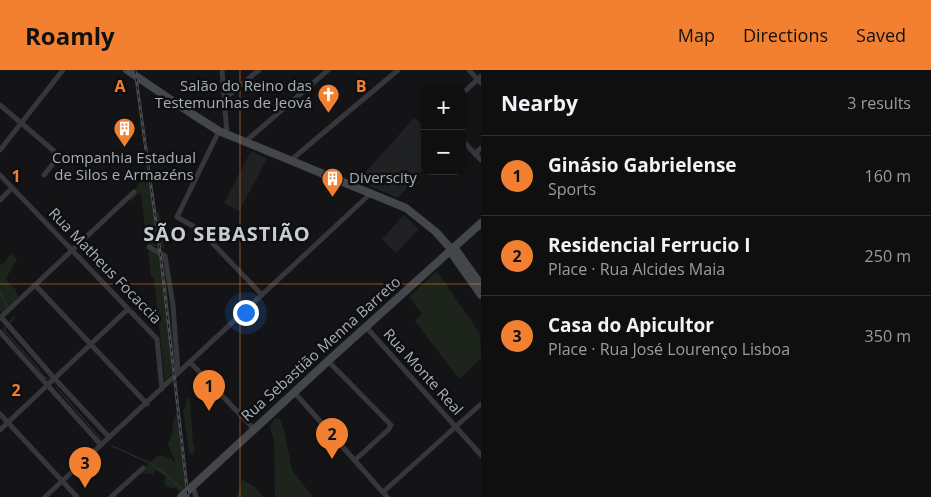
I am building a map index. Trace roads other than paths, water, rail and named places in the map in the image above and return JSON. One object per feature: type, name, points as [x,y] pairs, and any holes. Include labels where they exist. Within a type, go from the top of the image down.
[{"type":"main road","points":[[127,70],[188,112],[223,132],[396,204],[414,214],[436,232],[481,285]]},
{"type":"main road","name":"Rua Sebastião Menna Barreto","points":[[181,497],[254,428],[481,223]]},
{"type":"main road","points":[[452,249],[481,295]]},
{"type":"street","points":[[0,150],[63,70]]},
{"type":"street","points":[[222,70],[225,98],[223,132],[177,217],[200,230],[262,295]]},
{"type":"street","points":[[225,98],[259,70]]},
{"type":"street","points":[[246,141],[328,70]]},
{"type":"street","points":[[291,160],[398,70]]},
{"type":"street","points":[[466,91],[480,80],[469,70]]},
{"type":"street","points":[[0,105],[54,151],[54,158],[56,160],[44,175]]},
{"type":"street","points":[[466,145],[481,160]]},
{"type":"street","points":[[474,154],[481,148]]},
{"type":"street","name":"Rua Matheus Focaccia","points":[[0,175],[156,339],[162,389]]},
{"type":"street","points":[[0,200],[12,188]]},
{"type":"street","points":[[109,437],[1,318],[134,192]]},
{"type":"street","points":[[45,497],[370,194]]},
{"type":"street","points":[[149,247],[165,256],[173,305],[178,373]]},
{"type":"street","points":[[35,285],[146,404]]},
{"type":"street","points":[[0,430],[128,309]]},
{"type":"street","name":"Rua Monte Real","points":[[366,327],[481,455]]},
{"type":"street","points":[[0,332],[46,386],[101,445]]},
{"type":"street","points":[[328,361],[391,426],[355,460]]},
{"type":"street","points":[[190,362],[254,428]]},
{"type":"street","points":[[294,392],[387,497]]},
{"type":"street","points":[[383,492],[481,404]]},
{"type":"street","points":[[0,414],[77,497]]},
{"type":"street","points":[[111,497],[142,468]]},
{"type":"street","points":[[193,487],[196,497]]},
{"type":"waterway","points":[[0,291],[8,307]]},
{"type":"waterway","points":[[10,323],[14,317]]},
{"type":"waterway","points":[[7,325],[4,330],[43,376],[49,379]]},
{"type":"waterway","points":[[56,387],[101,439]]},
{"type":"waterway","points":[[112,446],[150,463],[183,490]]},
{"type":"railway","points":[[135,70],[161,259],[188,497]]},
{"type":"place","name":"Salão do Reino das Testemunhas de Jeová","points":[[328,114]]},
{"type":"place","name":"Companhia Estadual de Silos e Armazéns","points":[[124,148]]},
{"type":"place","name":"Diverscity","points":[[333,197]]},
{"type":"place","name":"Ginásio Gabrielense","points":[[209,411]]},
{"type":"place","name":"Residencial Ferrucio I","points":[[332,459]]},
{"type":"place","name":"Casa do Apicultor","points":[[85,488]]},
{"type":"district","name":"SÃO SEBASTIÃO","points":[[227,234]]}]
